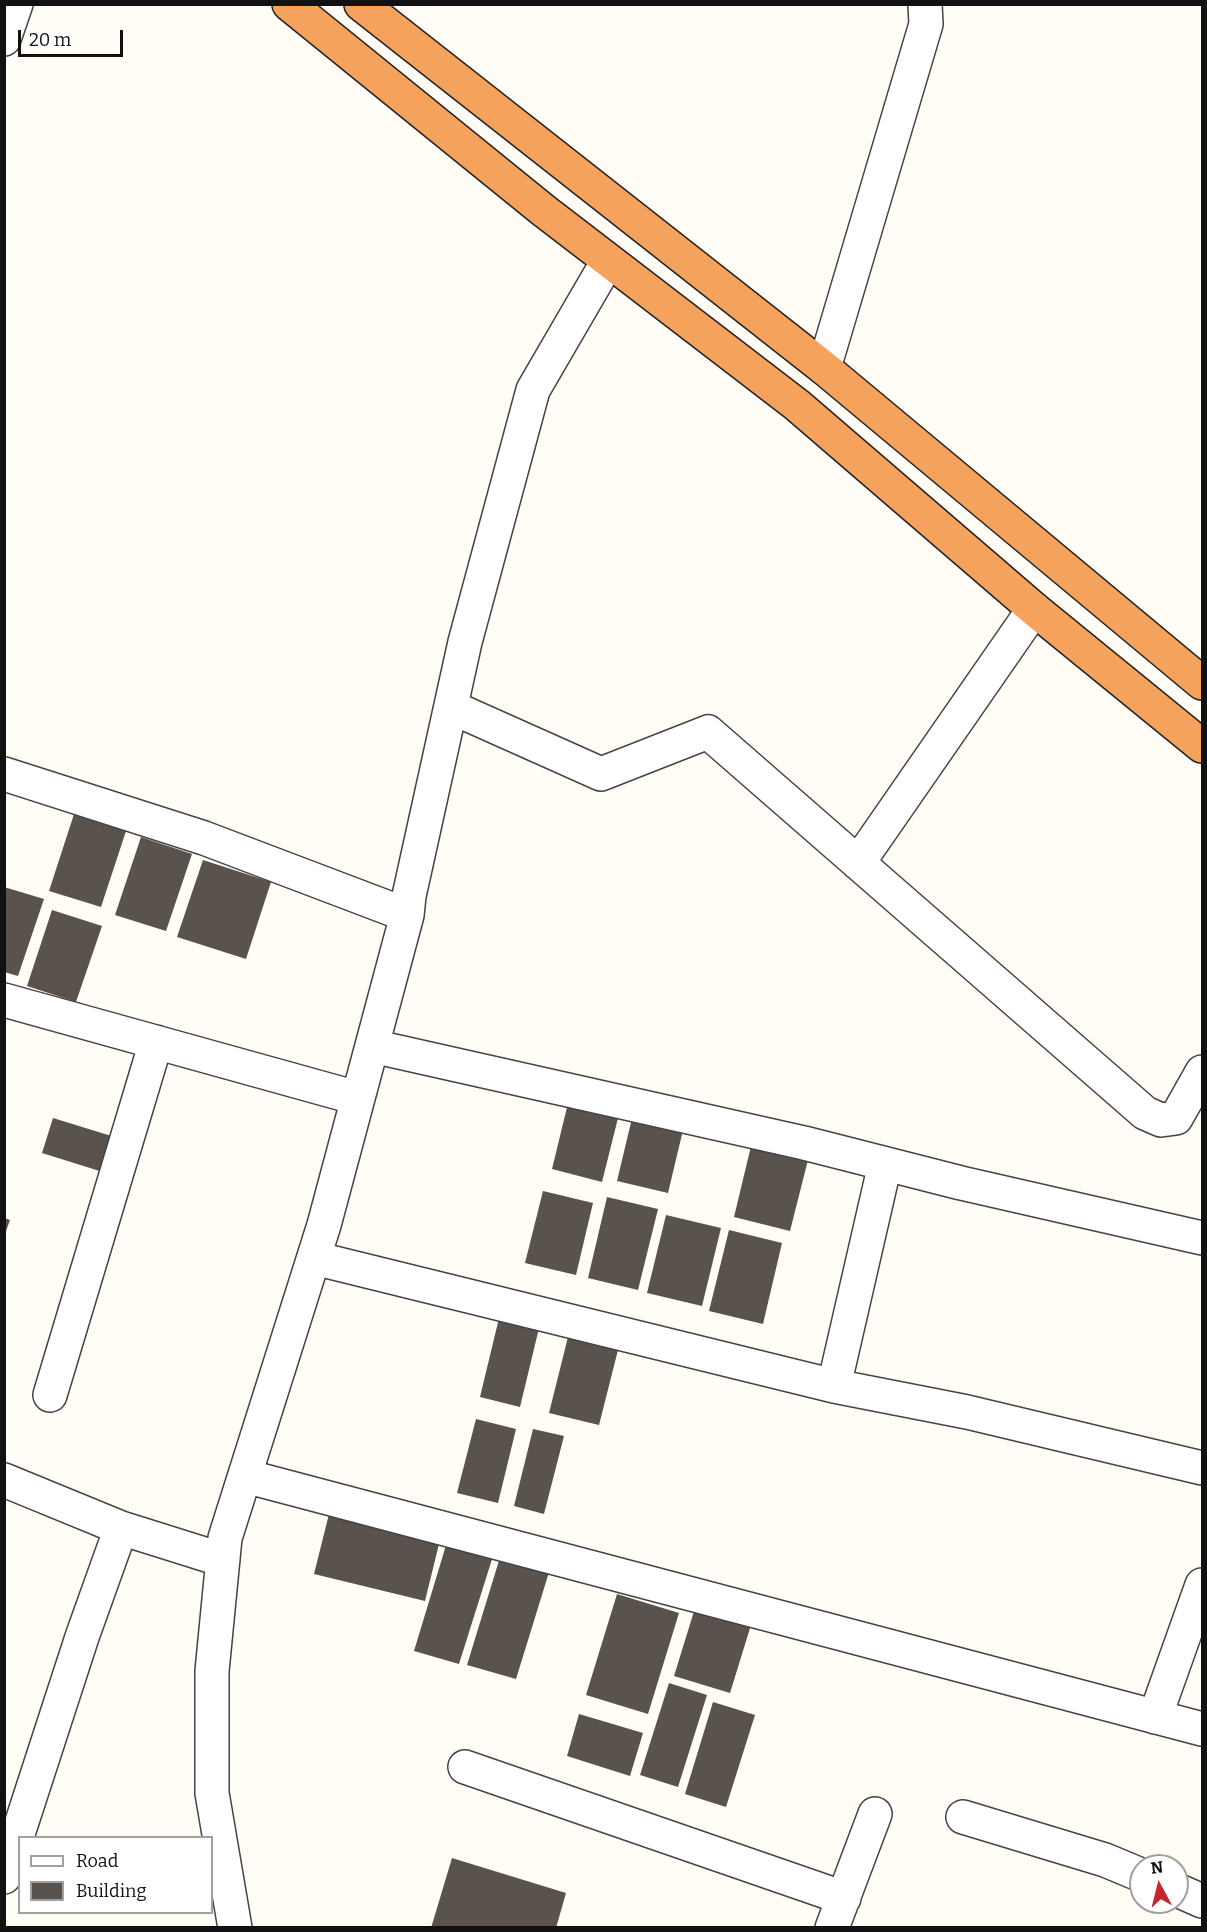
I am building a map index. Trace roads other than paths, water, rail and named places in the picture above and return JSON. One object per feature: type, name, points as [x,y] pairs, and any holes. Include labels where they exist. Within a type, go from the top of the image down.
[{"type":"highway","points":[[289,4],[543,210],[797,405],[1034,609],[1203,746]]},
{"type":"highway","points":[[361,4],[824,368],[1203,683]]},
{"type":"highway","points":[[543,210],[572,171]]},
{"type":"street","points":[[4,39],[16,4]]},
{"type":"street","points":[[824,368],[926,24],[925,4]]},
{"type":"street","points":[[242,1925],[212,1793],[212,1671],[225,1538],[324,1225],[407,915],[409,896],[465,642],[533,390],[608,261]]},
{"type":"street","points":[[858,863],[1034,609]]},
{"type":"street","points":[[451,707],[601,774],[708,732],[1145,1113],[1161,1120],[1176,1118],[1203,1072]]},
{"type":"street","points":[[4,774],[204,838],[407,915]]},
{"type":"street","points":[[4,1000],[357,1098]]},
{"type":"street","points":[[50,1395],[156,1042]]},
{"type":"street","points":[[372,1046],[804,1143],[1203,1238]]},
{"type":"street","points":[[834,1386],[885,1164]]},
{"type":"street","points":[[314,1258],[834,1386],[967,1412],[1203,1468]]},
{"type":"street","points":[[245,1476],[1203,1730]]},
{"type":"street","points":[[4,1480],[121,1528],[223,1560]]},
{"type":"street","points":[[4,1877],[82,1637],[121,1528]]},
{"type":"street","points":[[1155,1717],[1203,1585]]},
{"type":"street","points":[[465,1767],[838,1913],[875,1814]]},
{"type":"street","points":[[963,1817],[1105,1860],[1129,1870]]},
{"type":"street","points":[[1189,1895],[1203,1901]]}]
